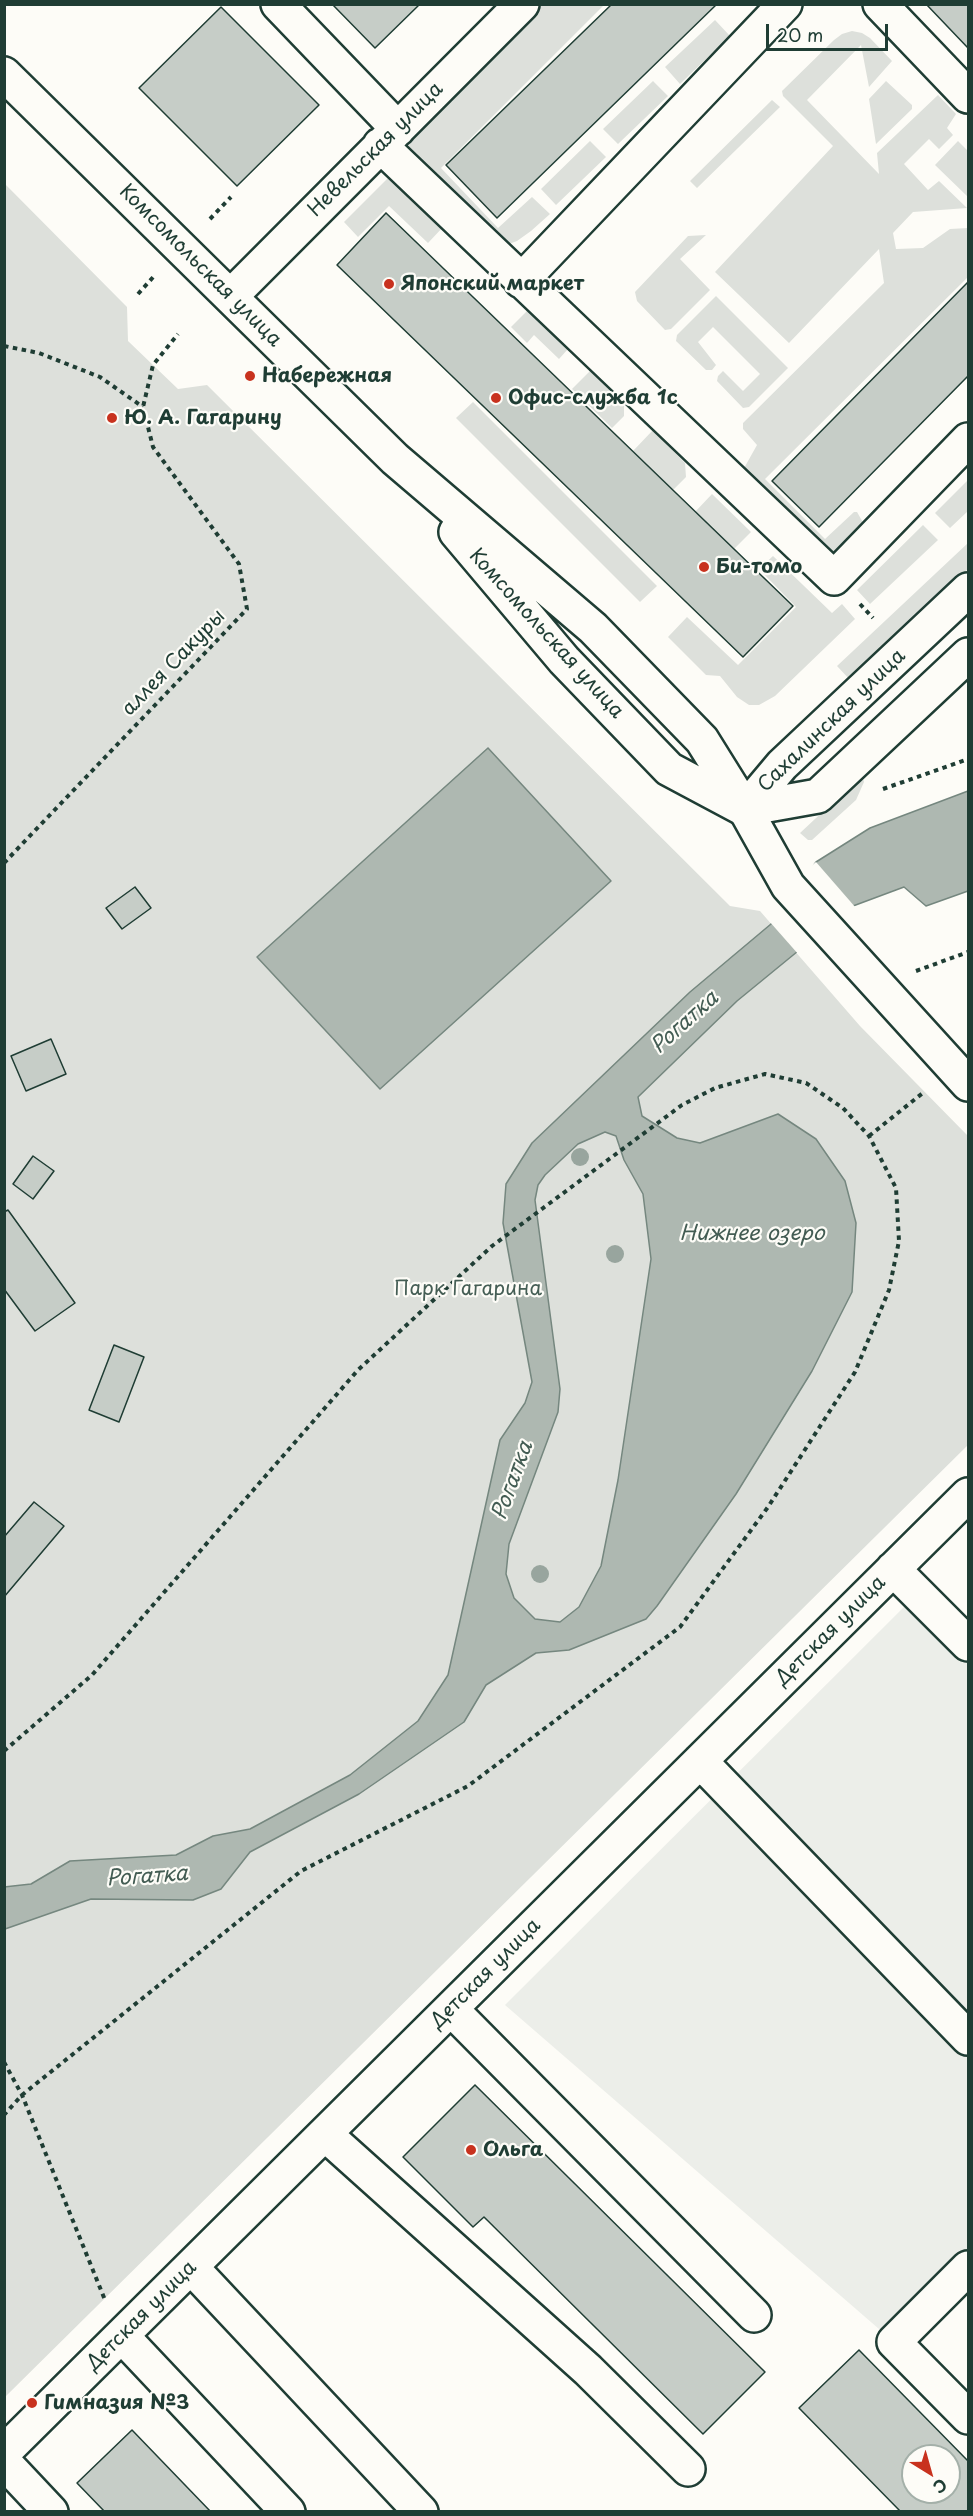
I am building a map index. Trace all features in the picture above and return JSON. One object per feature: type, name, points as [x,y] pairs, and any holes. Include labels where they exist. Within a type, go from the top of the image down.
[{"type":"street","points":[[278,4],[389,137],[521,280],[834,578],[969,440]]},
{"type":"street","name":"Невельская улица","points":[[231,296],[522,4]]},
{"type":"street","points":[[521,280],[785,4]]},
{"type":"street","points":[[880,4],[969,96]]},
{"type":"street","name":"Комсомольская улица","points":[[4,74],[395,459],[593,628],[702,740],[745,809],[788,886],[969,1084]]},
{"type":"street","name":"Комсомольская улица","points":[[395,459],[564,660],[669,769],[745,809]]},
{"type":"street","name":"Сахалинская улица","points":[[745,809],[782,765],[969,590]]},
{"type":"street","name":"Сахалинская улица","points":[[745,809],[818,796],[969,655]]},
{"type":"street","name":"Детская улица","points":[[4,2452],[969,1495]]},
{"type":"street","points":[[893,1569],[969,1644]]},
{"type":"street","points":[[700,1761],[969,2038]]},
{"type":"street","points":[[451,2009],[754,2315]]},
{"type":"street","points":[[325,2134],[588,2370],[688,2469]]},
{"type":"street","points":[[191,2267],[421,2511]]},
{"type":"street","points":[[969,2268],[894,2342],[969,2417]]},
{"type":"street","points":[[122,2336],[288,2511]]},
{"type":"street","points":[[4,2462],[51,2511]]},
{"type":"path","points":[[210,219],[231,197]]},
{"type":"path","points":[[138,294],[158,273]]},
{"type":"path","name":"аллея Сакуры","points":[[4,863],[247,609],[239,564],[153,447],[143,407],[153,365],[178,334]]},
{"type":"path","points":[[4,346],[39,353],[100,377],[143,407]]},
{"type":"path","points":[[883,789],[969,759]]},
{"type":"path","points":[[906,975],[969,952]]},
{"type":"path","points":[[4,1751],[92,1676],[358,1371],[492,1246],[682,1105],[715,1088],[765,1074],[806,1083],[843,1108],[869,1136],[896,1188],[899,1241],[889,1290],[855,1372],[768,1508],[680,1627],[468,1786],[301,1871],[22,2095],[4,2115]]},
{"type":"path","points":[[869,1136],[930,1084]]},
{"type":"path","points":[[4,2062],[22,2095],[108,2306]]},
{"type":"shaded area","points":[[918,1593],[968,1638],[968,2268],[894,2342],[505,2005]]},
{"type":"green space","points":[[541,5],[604,5],[441,168],[498,228],[532,197],[550,214],[517,241],[506,245],[408,151],[411,136]]},
{"type":"green space","points":[[715,20],[730,36],[680,84],[665,67]]},
{"type":"green space","points":[[852,31],[870,38],[892,61],[869,87],[861,45],[807,100],[879,174],[877,153],[938,95],[956,114],[947,128],[953,135],[939,149],[929,139],[904,164],[928,190],[939,181],[967,208],[913,212],[893,233],[896,249],[923,248],[950,229],[968,228],[968,277],[765,479],[825,539],[854,512],[857,512],[865,526],[844,551],[832,553],[826,552],[743,470],[757,445],[743,429],[743,423],[884,283],[879,249],[789,343],[715,272],[833,146],[783,96],[782,91],[834,40]]},
{"type":"green space","points":[[653,81],[668,96],[618,144],[603,129]]},
{"type":"green space","points":[[886,81],[912,105],[912,109],[876,144],[869,99]]},
{"type":"green space","points":[[772,100],[780,107],[697,188],[690,181]]},
{"type":"green space","points":[[590,141],[606,157],[556,205],[541,189]]},
{"type":"green space","points":[[958,141],[968,151],[968,197],[935,165]]},
{"type":"green space","points":[[391,175],[444,226],[428,243],[389,206],[358,237],[344,222]]},
{"type":"green space","name":"Парк Гагарина","points":[[5,184],[127,307],[128,341],[178,389],[207,385],[730,906],[760,911],[860,1026],[968,1136],[968,1445],[5,2397]]},
{"type":"green space","points":[[706,235],[680,259],[710,290],[671,329],[665,330],[637,301],[635,292],[688,236]]},
{"type":"green space","points":[[716,296],[788,368],[749,407],[743,408],[717,381],[718,376],[723,371],[743,391],[760,374],[713,327],[698,342],[716,365],[712,370],[706,370],[676,341],[677,335]]},
{"type":"green space","points":[[528,310],[568,349],[559,359],[534,335],[527,343],[511,327]]},
{"type":"green space","points":[[590,371],[624,404],[624,416],[612,428],[572,389]]},
{"type":"green space","points":[[473,402],[657,586],[640,602],[456,418]]},
{"type":"green space","points":[[653,430],[685,463],[686,477],[673,490],[633,451]]},
{"type":"green space","points":[[968,480],[968,511],[950,528],[935,513]]},
{"type":"green space","points":[[712,494],[751,532],[733,550],[695,512]]},
{"type":"green space","points":[[923,525],[938,540],[870,604],[857,590]]},
{"type":"green space","points":[[968,543],[968,569],[851,681],[837,666]]},
{"type":"green space","points":[[773,556],[832,613],[842,604],[855,619],[775,696],[759,705],[749,705],[737,697],[720,676],[706,675],[668,637],[687,617],[738,665],[796,607],[759,569]]},
{"type":"green space","points":[[862,775],[864,782],[856,800],[812,840],[808,840],[800,833]]},
{"type":"water","points":[[488,748],[611,881],[380,1089],[257,957]]},
{"type":"water","points":[[968,791],[968,891],[926,906],[904,887],[853,906],[737,1001],[638,1097],[642,1116],[677,1138],[700,1143],[778,1114],[816,1139],[845,1181],[856,1223],[852,1292],[812,1371],[736,1494],[657,1606],[646,1619],[569,1650],[536,1653],[486,1685],[464,1722],[359,1794],[250,1852],[221,1889],[193,1900],[91,1899],[5,1929],[4,1887],[31,1884],[70,1861],[176,1855],[213,1836],[250,1829],[350,1775],[418,1721],[448,1675],[500,1440],[525,1403],[532,1382],[503,1223],[506,1184],[532,1143],[690,992],[771,924],[816,862],[870,828]],"holes":[[[605,1132],[616,1136],[624,1160],[643,1194],[651,1259],[618,1480],[601,1566],[579,1607],[560,1622],[535,1619],[514,1598],[506,1574],[509,1544],[558,1412],[560,1389],[535,1200],[538,1185],[545,1175],[578,1144]]]},
{"type":"pier","points":[[816,862],[856,908],[799,955],[769,921],[805,871]]},
{"type":"building","points":[[332,4],[420,4],[375,48]]},
{"type":"building","points":[[612,4],[717,4],[497,218],[446,165]]},
{"type":"building","points":[[926,4],[968,4],[968,48]]},
{"type":"building","points":[[221,7],[319,105],[237,186],[139,88]]},
{"type":"building","points":[[386,213],[793,606],[743,657],[337,265]]},
{"type":"building","points":[[968,282],[968,376],[819,527],[772,481]]},
{"type":"building","points":[[135,887],[151,908],[122,929],[106,908]]},
{"type":"building","points":[[51,1039],[66,1074],[26,1091],[11,1056]]},
{"type":"building","points":[[33,1156],[54,1171],[33,1199],[13,1184]]},
{"type":"building","points":[[8,1210],[75,1303],[35,1331],[4,1289],[4,1212]]},
{"type":"building","points":[[114,1345],[144,1357],[119,1422],[89,1410]]},
{"type":"building","points":[[34,1502],[64,1526],[4,1597],[4,1537]]},
{"type":"building","points":[[475,2085],[765,2372],[703,2434],[484,2217],[473,2227],[403,2157]]},
{"type":"building","points":[[859,2350],[951,2444],[901,2444],[901,2504],[961,2504],[961,2454],[968,2461],[968,2512],[901,2512],[799,2408]]},
{"type":"building","points":[[132,2430],[211,2512],[105,2512],[77,2483]]},
{"type":"place","name":"Японский маркет","points":[[389,284]]},
{"type":"place","name":"Набережная","points":[[250,376]]},
{"type":"place","name":"Офис-служба 1с","points":[[496,398]]},
{"type":"place","name":"Ю. А. Гагарину","points":[[112,418]]},
{"type":"place","name":"Би-томо","points":[[704,567]]},
{"type":"place","name":"Ольга","points":[[471,2150]]},
{"type":"place","name":"Гимназия №3","points":[[32,2403]]},
{"type":"water label","name":"Рогатка","points":[[685,1023]]},
{"type":"water label","name":"Нижнее озеро","points":[[752,1234]]},
{"type":"water label","name":"Рогатка","points":[[513,1481]]},
{"type":"water label","name":"Рогатка","points":[[147,1877]]}]
